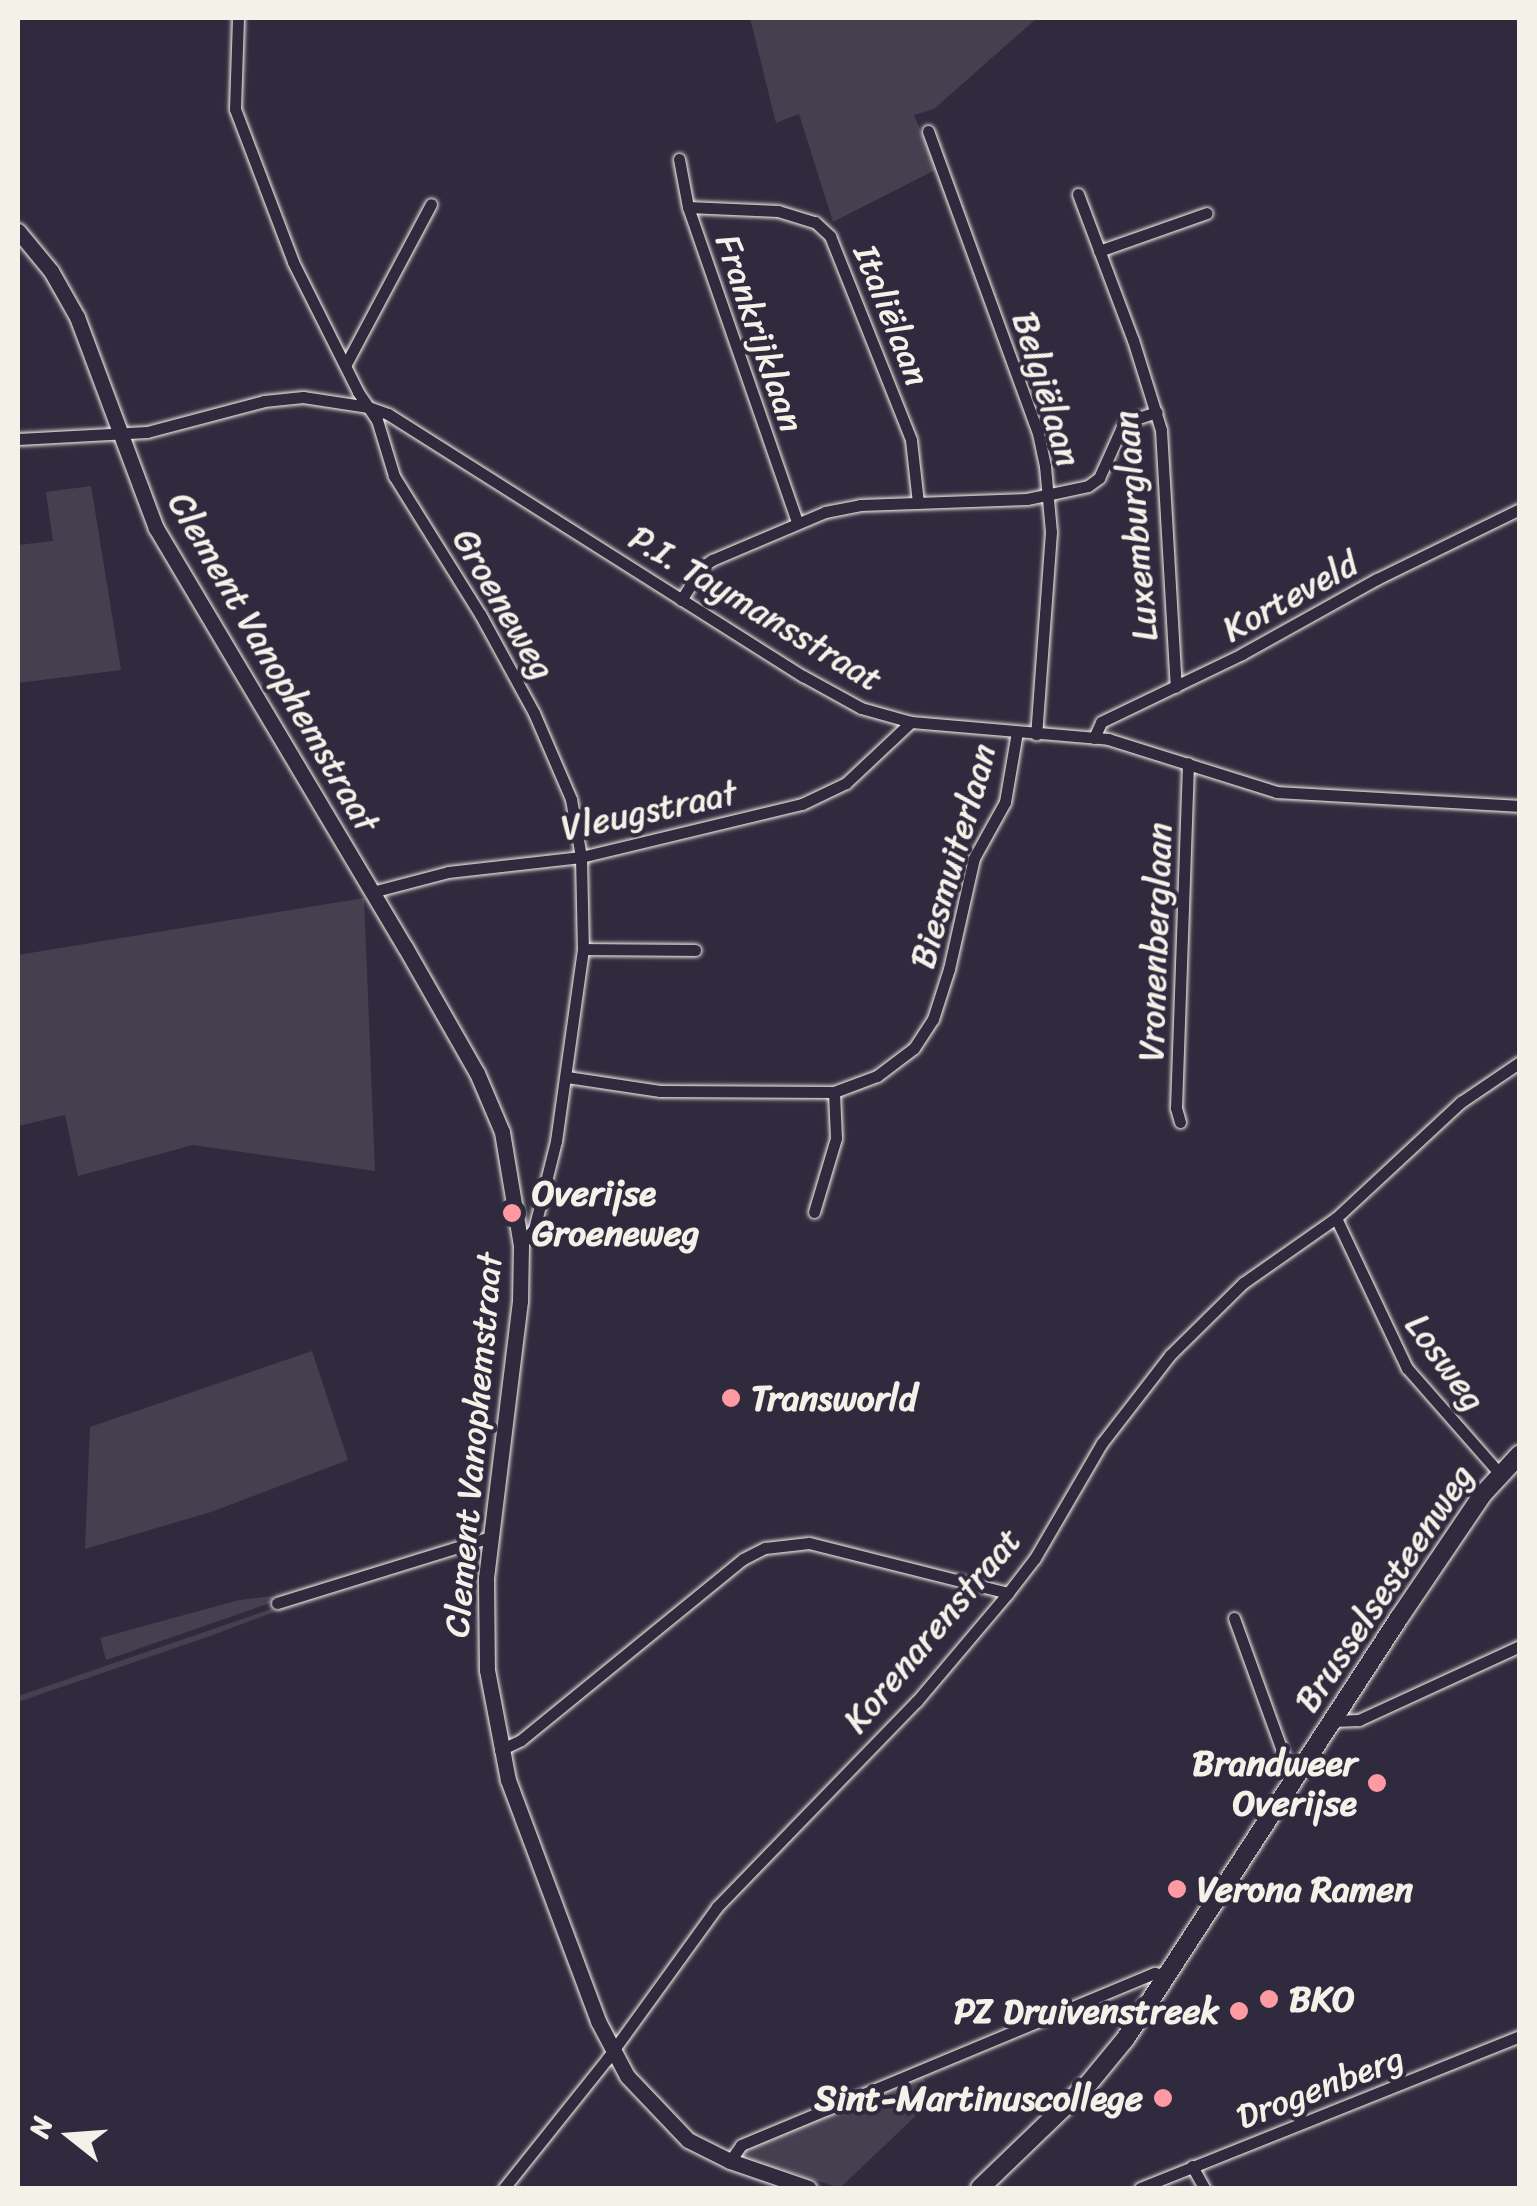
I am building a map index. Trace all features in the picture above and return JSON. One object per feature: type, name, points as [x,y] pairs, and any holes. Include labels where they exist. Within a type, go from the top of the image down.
[{"type":"main road","name":"Brusselsesteenweg","points":[[980,2188],[1096,2076],[1168,1976],[1344,1704],[1500,1474],[1520,1454]]},
{"type":"street","name":"Groeneweg","points":[[238,18],[235,109],[293,262],[368,406],[408,500],[440,544],[534,712],[571,799],[580,857],[583,948],[568,1076],[534,1229],[522,1245]]},
{"type":"street","name":"Belgiëlaan","points":[[928,131],[1038,433],[1050,495],[1048,587],[1036,734]]},
{"type":"street","name":"Frankrijklaan","points":[[679,159],[688,207],[797,522]]},
{"type":"street","name":"Luxemburglaan","points":[[1078,194],[1157,412],[1176,686]]},
{"type":"street","points":[[346,364],[431,204]]},
{"type":"street","name":"Italiëlaan","points":[[688,207],[778,211],[815,222],[830,236],[912,440],[918,502]]},
{"type":"street","points":[[1100,251],[1207,213]]},
{"type":"street","name":"Clement Vanophemstraat","points":[[18,231],[51,271],[77,317],[169,551],[477,1073],[496,1117],[516,1192],[522,1245],[514,1368],[490,1538],[484,1642],[500,1750],[522,1823],[612,2052],[670,2124],[697,2145],[730,2161],[809,2188]]},
{"type":"street","name":"P.I. Taymansstraat","points":[[18,439],[147,432],[284,399],[334,399],[368,406],[388,414],[836,696],[911,722],[1094,738],[1276,792],[1520,806]]},
{"type":"street","points":[[682,600],[703,566],[797,522],[860,505],[1050,495],[1088,486],[1099,478],[1121,429],[1129,421],[1157,412]]},
{"type":"street","name":"Korteveld","points":[[1094,738],[1102,722],[1520,508]]},
{"type":"street","name":"Vleugstraat","points":[[372,892],[448,872],[580,857],[802,804],[846,783],[911,722]]},
{"type":"street","name":"Biesmuiterlaan","points":[[568,1076],[660,1091],[834,1092],[877,1076],[914,1048],[933,1020],[974,858],[1005,802],[1018,732]]},
{"type":"street","name":"Vronenberglaan","points":[[1180,1122],[1176,1108],[1188,764]]},
{"type":"street","points":[[583,948],[695,950]]},
{"type":"street","name":"Korenarenstraat","points":[[504,2188],[612,2052],[717,1907],[916,1702],[1008,1593],[1036,1558],[1102,1443],[1170,1356],[1242,1283],[1336,1218],[1461,1102],[1520,1062]]},
{"type":"street","points":[[814,1212],[836,1138],[834,1092]]},
{"type":"street","name":"Losweg","points":[[1336,1218],[1400,1357],[1500,1474]]},
{"type":"street","points":[[277,1604],[490,1538]]},
{"type":"street","points":[[500,1750],[520,1740],[743,1560],[765,1548],[797,1544],[841,1552],[1008,1593]]},
{"type":"street","points":[[1234,1618],[1289,1770],[1297,1778]]},
{"type":"street","points":[[1333,1721],[1348,1722],[1368,1715],[1520,1646]]},
{"type":"street","points":[[1344,1704],[1368,1715]]},
{"type":"street","points":[[730,2161],[741,2145],[1155,1973],[1168,1976]]},
{"type":"street","name":"Drogenberg","points":[[1140,2188],[1520,2036]]},
{"type":"street","points":[[1192,2166],[1204,2188]]},
{"type":"shaded area","points":[[750,18],[1037,18],[934,109],[914,115],[937,169],[833,222],[799,114],[776,123]]},
{"type":"shaded area","points":[[91,486],[121,670],[18,683],[18,545],[53,541],[46,492]]},
{"type":"shaded area","points":[[364,898],[375,1171],[193,1145],[78,1176],[65,1115],[18,1126],[18,955]]},
{"type":"shaded area","points":[[312,1351],[348,1460],[211,1512],[85,1549],[90,1427]]},
{"type":"shaded area","points":[[273,1596],[273,1602],[106,1660],[100,1638],[239,1600]]},
{"type":"shaded area","points":[[271,1609],[274,1612],[213,1635],[18,1702],[18,1696]]},
{"type":"shaded area","points":[[921,2072],[929,2091],[925,2107],[840,2188],[741,2157],[744,2147]]},
{"type":"place","name":"Overijse Groeneweg","points":[[512,1213]]},
{"type":"place","name":"Transworld","points":[[731,1398]]},
{"type":"place","name":"Brandweer Overijse","points":[[1377,1783]]},
{"type":"place","name":"Verona Ramen","points":[[1177,1889]]},
{"type":"place","name":"BKO","points":[[1269,1999]]},
{"type":"place","name":"PZ Druivenstreek","points":[[1239,2011]]},
{"type":"place","name":"Sint-Martinuscollege","points":[[1163,2098]]}]
